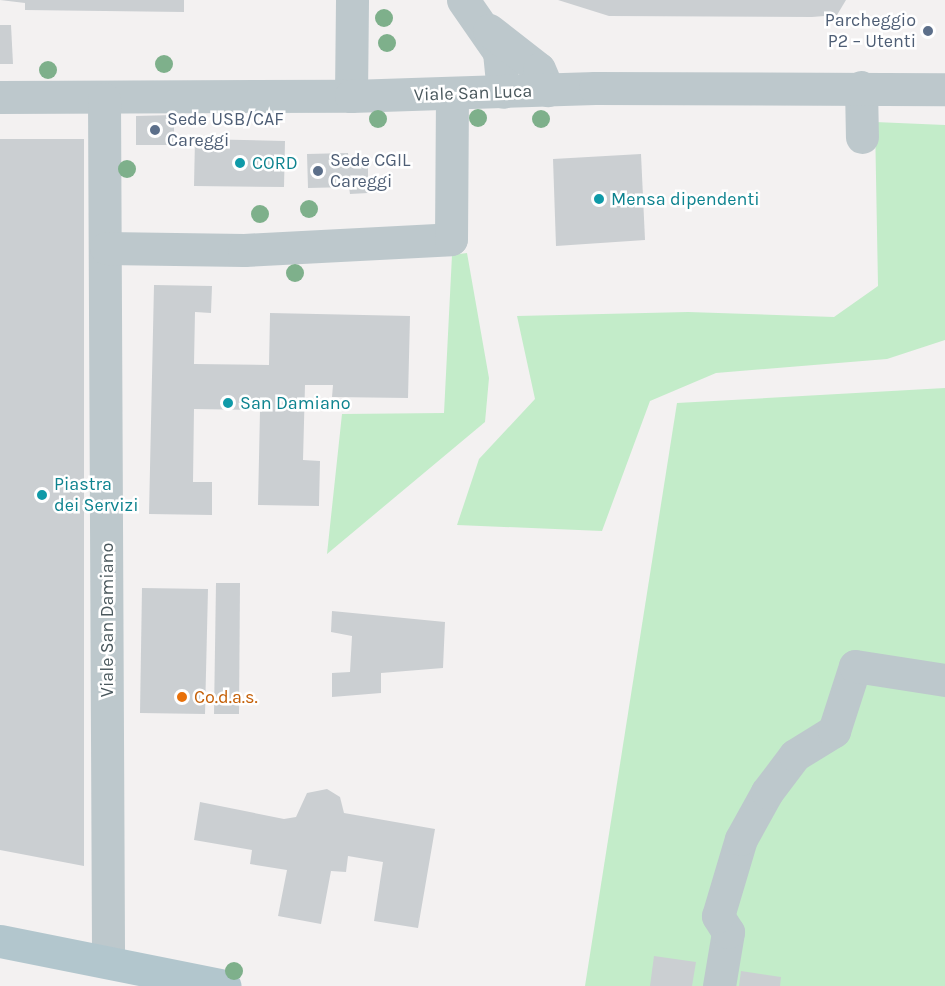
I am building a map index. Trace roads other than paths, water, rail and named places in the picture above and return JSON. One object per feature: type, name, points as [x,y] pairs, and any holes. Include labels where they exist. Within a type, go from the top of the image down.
[{"type":"main road","points":[[0,941],[108,961],[206,984]]},
{"type":"lane","points":[[351,96],[352,0]]},
{"type":"lane","points":[[463,0],[483,25],[499,52],[503,92]]},
{"type":"lane","points":[[483,25],[539,69],[548,90]]},
{"type":"lane","points":[[861,87],[862,136]]},
{"type":"lane","name":"Viale San Luca","points":[[0,97],[104,99],[452,94],[548,90],[945,88]]},
{"type":"lane","points":[[106,248],[244,250],[451,239],[452,94]]},
{"type":"lane","name":"Viale San Damiano","points":[[104,99],[108,961]]},
{"type":"lane","points":[[719,986],[728,932],[718,916],[741,839],[767,792],[795,754],[834,731],[855,666],[945,680]]},
{"type":"place","name":"Parcheggio P2 – Utenti","points":[[928,31]]},
{"type":"place","name":"Sede USB/CAF Careggi","points":[[155,130]]},
{"type":"place","name":"CORD","points":[[240,163]]},
{"type":"place","name":"Sede CGIL Careggi","points":[[318,171]]},
{"type":"place","name":"Mensa dipendenti","points":[[599,199]]},
{"type":"place","name":"San Damiano","points":[[228,403]]},
{"type":"place","name":"Piastra dei Servizi","points":[[42,495]]},
{"type":"place","name":"Co.d.a.s.","points":[[182,697]]}]
